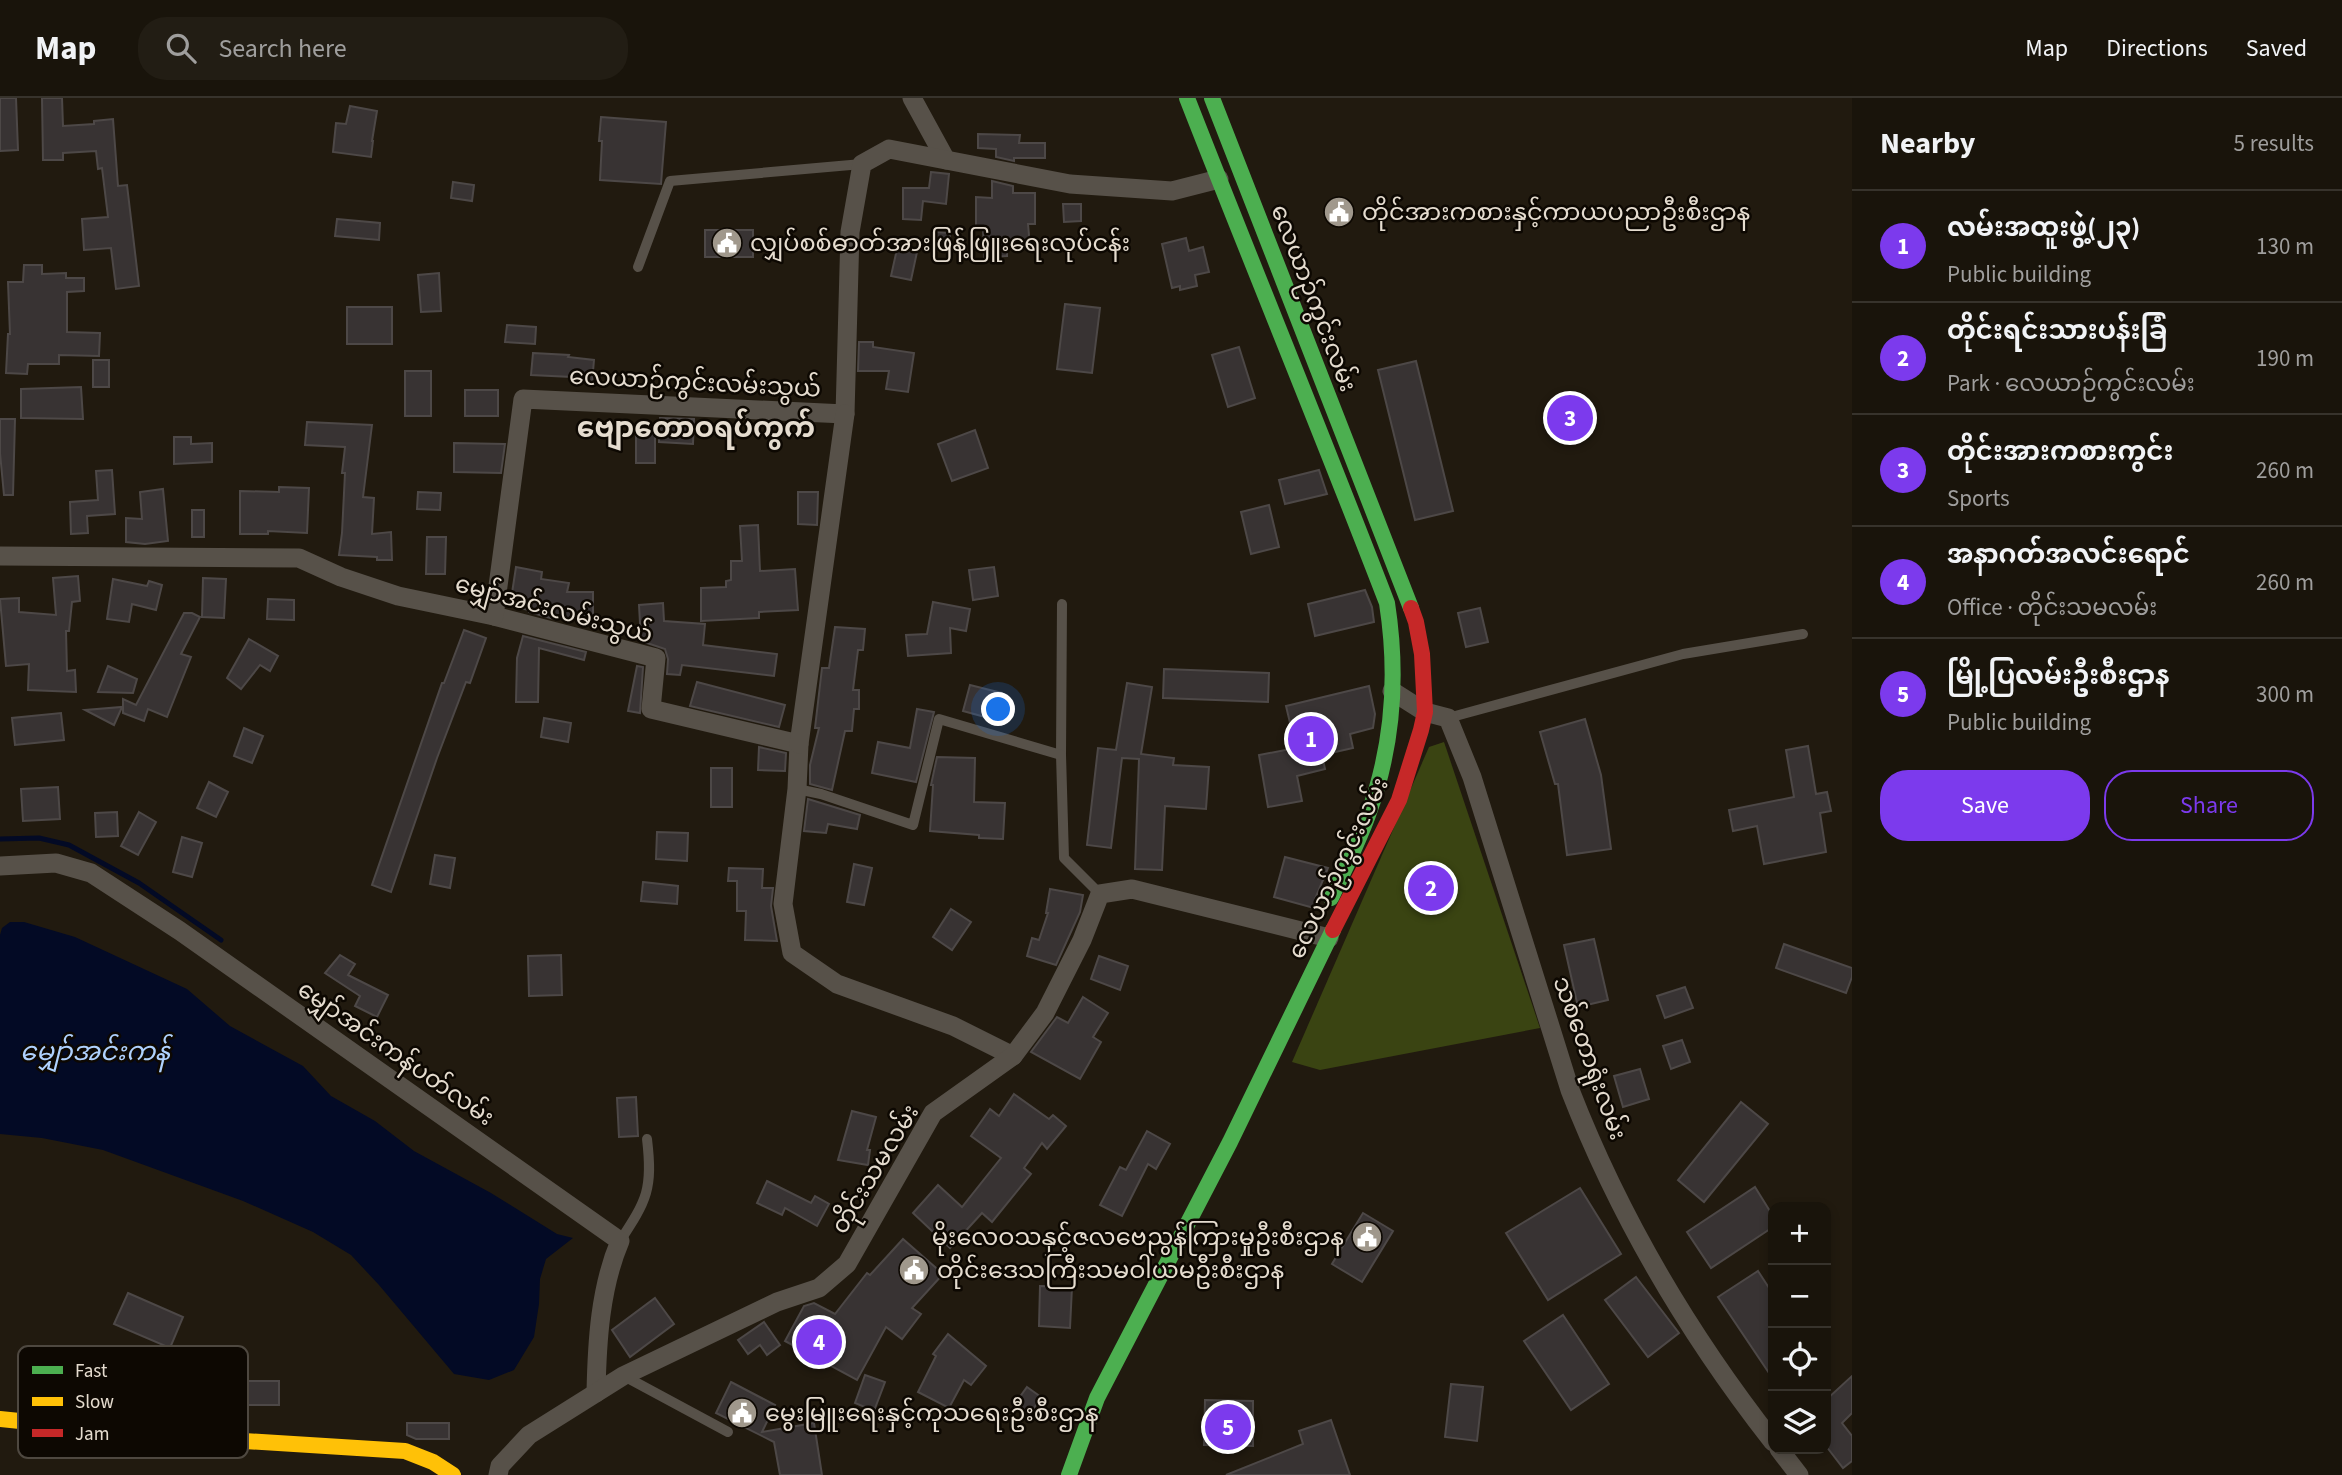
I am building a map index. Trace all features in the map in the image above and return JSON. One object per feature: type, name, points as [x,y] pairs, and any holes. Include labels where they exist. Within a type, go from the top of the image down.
[{"type":"street","points":[[912,98],[946,160]]},
{"type":"street","name":"လေယာဉ်ကွင်းလမ်း","points":[[1069,1475],[1097,1398],[1230,1142],[1322,936],[1371,807],[1384,763],[1392,691],[1391,621],[1387,603],[1187,98]]},
{"type":"street","name":"လေယာဉ်ကွင်းလမ်း","points":[[1082,1396],[1322,936],[1399,800],[1422,730],[1425,712],[1422,654],[1416,622],[1212,98]]},
{"type":"street","points":[[862,164],[889,149],[1070,184],[1172,191],[1220,179]]},
{"type":"street","name":"လေယာဉ်ကွင်းလမ်းသွယ်","points":[[494,616],[523,399],[845,414],[850,232],[862,164]]},
{"type":"street","points":[[845,414],[799,744],[797,789],[783,904],[792,953],[837,984],[953,1026],[1013,1056]]},
{"type":"street","name":"မျှော်အင်းလမ်းသွယ်","points":[[0,556],[299,558],[341,577],[398,597],[494,616],[656,658],[651,709],[799,744]]},
{"type":"street","points":[[1392,691],[1425,712],[1448,718]]},
{"type":"street","name":"သစ်တောရုံးလမ်း","points":[[1448,718],[1472,777],[1570,1090],[1587,1134],[1667,1288],[1736,1394],[1768,1436]]},
{"type":"street","name":"မျှော်အင်းကန်ပတ်လမ်း","points":[[0,866],[56,863],[91,873],[191,939],[620,1241]]},
{"type":"street","points":[[1100,894],[1132,889],[1322,936]]},
{"type":"street","name":"တိုင်းသမလမ်း","points":[[498,1475],[500,1466],[529,1436],[623,1376],[777,1302],[819,1288],[847,1264],[933,1113],[1013,1056],[1045,1013],[1082,940],[1100,894]]},
{"type":"street","points":[[596,1393],[597,1344],[611,1262],[620,1241]]},
{"type":"street","points":[[0,1419],[18,1420]]},
{"type":"street","points":[[248,1441],[405,1451],[433,1462],[453,1475]]},
{"type":"street","points":[[1783,1454],[1800,1475]]},
{"type":"lane","points":[[638,267],[670,181],[862,164]]},
{"type":"lane","points":[[1062,604],[1061,755],[1064,858],[1100,894]]},
{"type":"lane","points":[[1448,718],[1683,654],[1802,634]]},
{"type":"lane","points":[[797,789],[821,794],[913,825],[939,719],[1061,755]]},
{"type":"lane","points":[[620,1241],[648,1192],[650,1168],[647,1139]]},
{"type":"lane","points":[[623,1376],[728,1432]]},
{"type":"green space","points":[[1444,742],[1540,1028],[1320,1070],[1292,1062],[1429,747]]},
{"type":"water","name":"မျှော်အင်းကန်","points":[[10,922],[24,922],[75,937],[187,989],[230,1026],[303,1066],[331,1096],[375,1121],[414,1151],[491,1193],[557,1234],[573,1238],[546,1259],[540,1279],[534,1337],[514,1370],[489,1380],[454,1374],[351,1255],[313,1232],[243,1201],[103,1150],[42,1138],[0,1134],[0,935],[2,928]]},
{"type":"building","points":[[0,98],[16,98],[18,150],[0,151]]},
{"type":"building","points":[[42,98],[62,98],[63,126],[94,124],[94,121],[113,119],[118,186],[127,185],[139,286],[116,289],[111,248],[84,250],[82,219],[108,217],[102,168],[98,169],[96,151],[63,153],[63,160],[43,160]]},
{"type":"building","points":[[350,106],[377,111],[371,157],[333,152],[336,123],[346,124]]},
{"type":"building","points":[[601,117],[666,122],[661,184],[600,180]]},
{"type":"building","points":[[978,134],[1020,135],[1019,143],[1045,143],[1045,158],[1014,158],[1014,161],[996,157],[996,149],[978,148]]},
{"type":"building","points":[[931,172],[949,174],[946,204],[923,201],[921,220],[903,219],[903,188],[929,188]]},
{"type":"building","points":[[992,181],[1013,186],[1013,193],[1035,193],[1035,224],[1028,224],[1030,246],[1007,249],[1007,256],[984,257],[983,227],[976,227],[976,197],[992,198]]},
{"type":"building","points":[[453,182],[474,185],[472,201],[451,198]]},
{"type":"building","points":[[1063,204],[1081,204],[1081,221],[1064,222]]},
{"type":"building","points":[[337,219],[380,223],[379,240],[335,236]]},
{"type":"building","points":[[705,230],[753,230],[753,257],[705,257]]},
{"type":"building","points":[[935,232],[950,233],[949,251],[934,250]]},
{"type":"building","points":[[1186,238],[1189,251],[1203,247],[1209,272],[1195,275],[1197,286],[1180,290],[1180,286],[1172,288],[1162,244]]},
{"type":"building","points":[[897,249],[917,252],[911,280],[891,276]]},
{"type":"building","points":[[24,265],[42,265],[42,274],[66,273],[66,278],[84,278],[84,291],[67,292],[67,332],[100,333],[99,356],[59,355],[59,364],[28,364],[27,374],[6,373],[10,334],[8,282],[23,282]]},
{"type":"building","points":[[439,273],[441,311],[421,312],[418,275]]},
{"type":"building","points":[[1065,304],[1100,308],[1092,373],[1057,369]]},
{"type":"building","points":[[347,307],[392,307],[392,344],[347,344]]},
{"type":"building","points":[[507,325],[536,327],[535,344],[505,342]]},
{"type":"building","points":[[859,342],[873,342],[873,347],[914,353],[908,392],[886,389],[889,371],[858,371]]},
{"type":"building","points":[[1239,347],[1255,398],[1228,407],[1212,355]]},
{"type":"building","points":[[533,353],[569,355],[568,357],[594,360],[592,383],[572,380],[572,377],[531,375]]},
{"type":"building","points":[[93,360],[109,360],[109,387],[93,387]]},
{"type":"building","points":[[1416,361],[1453,511],[1415,520],[1378,370]]},
{"type":"building","points":[[405,371],[431,371],[431,416],[405,416]]},
{"type":"building","points":[[81,387],[83,419],[21,418],[21,389]]},
{"type":"building","points":[[465,390],[498,390],[498,416],[465,416]]},
{"type":"building","points":[[660,418],[694,419],[693,444],[659,442]]},
{"type":"building","points":[[0,419],[15,419],[13,495],[4,495]]},
{"type":"building","points":[[307,422],[372,425],[363,497],[374,498],[372,534],[391,532],[392,560],[339,555],[345,447],[305,445]]},
{"type":"building","points":[[975,430],[988,468],[952,481],[938,444]]},
{"type":"building","points":[[636,434],[655,434],[655,463],[636,463]]},
{"type":"building","points":[[174,437],[191,437],[191,444],[212,443],[212,462],[174,464]]},
{"type":"building","points":[[454,443],[505,444],[501,473],[454,472]]},
{"type":"building","points":[[112,470],[115,514],[87,516],[88,533],[71,534],[70,502],[98,500],[96,471]]},
{"type":"building","points":[[1319,470],[1327,494],[1285,504],[1279,480]]},
{"type":"building","points":[[279,487],[309,488],[307,533],[268,531],[268,534],[240,534],[240,491],[279,492]]},
{"type":"building","points":[[163,489],[168,541],[145,544],[126,542],[126,518],[142,519],[140,492]]},
{"type":"building","points":[[418,492],[441,493],[440,510],[417,509]]},
{"type":"building","points":[[798,492],[818,492],[817,525],[798,524]]},
{"type":"building","points":[[1269,505],[1279,547],[1251,554],[1241,512]]},
{"type":"building","points":[[192,510],[204,510],[204,537],[192,537]]},
{"type":"building","points":[[758,525],[760,571],[795,569],[798,610],[759,612],[759,618],[701,621],[701,588],[726,587],[726,581],[731,580],[731,561],[742,561],[740,526]]},
{"type":"building","points":[[427,537],[446,537],[445,574],[426,574]]},
{"type":"building","points":[[516,567],[542,572],[541,579],[569,583],[567,592],[593,592],[593,619],[554,619],[510,606]]},
{"type":"building","points":[[994,567],[998,596],[973,600],[969,570]]},
{"type":"building","points":[[78,576],[80,601],[72,602],[69,631],[66,631],[67,671],[75,670],[76,692],[28,690],[29,664],[6,666],[0,599],[19,598],[19,612],[56,615],[53,578]]},
{"type":"building","points":[[203,578],[226,579],[224,618],[202,617]]},
{"type":"building","points":[[113,579],[147,586],[149,581],[162,585],[156,610],[132,604],[129,622],[107,619]]},
{"type":"building","points":[[1365,590],[1372,607],[1374,622],[1315,636],[1308,604]]},
{"type":"building","points":[[268,599],[294,600],[294,620],[267,619]]},
{"type":"building","points":[[933,602],[970,609],[966,631],[950,628],[951,653],[908,656],[906,635],[927,634]]},
{"type":"building","points":[[663,603],[664,621],[705,624],[703,645],[777,654],[774,676],[682,665],[680,675],[667,674],[668,659],[665,649],[641,641],[639,605]]},
{"type":"building","points":[[1480,608],[1488,642],[1466,647],[1458,613]]},
{"type":"building","points":[[184,613],[200,617],[181,654],[191,657],[167,717],[148,709],[144,721],[123,713],[123,699],[136,705]]},
{"type":"building","points":[[835,627],[865,629],[863,650],[858,650],[853,690],[859,690],[859,709],[854,709],[852,731],[845,731],[832,790],[810,784],[810,765],[819,728],[815,728],[822,668],[829,668]]},
{"type":"building","points":[[464,630],[486,638],[470,683],[466,682],[437,758],[391,892],[372,885],[442,683]]},
{"type":"building","points":[[523,636],[586,652],[584,660],[539,648],[538,702],[516,702],[517,658]]},
{"type":"building","points":[[249,639],[278,656],[270,671],[260,665],[241,689],[227,678]]},
{"type":"building","points":[[108,666],[137,679],[133,693],[98,692]]},
{"type":"building","points":[[637,666],[643,667],[640,713],[628,711]]},
{"type":"building","points":[[1164,669],[1269,673],[1268,702],[1163,698]]},
{"type":"building","points":[[697,682],[785,705],[779,727],[690,706]]},
{"type":"building","points":[[1127,683],[1152,687],[1141,754],[1174,758],[1173,765],[1209,767],[1206,809],[1165,806],[1162,870],[1135,869],[1139,759],[1122,758],[1111,848],[1087,845],[1098,748],[1116,750]]},
{"type":"building","points":[[970,685],[1002,693],[996,720],[963,711]]},
{"type":"building","points":[[1369,686],[1375,714],[1373,728],[1350,734],[1353,748],[1322,755],[1325,769],[1297,776],[1302,801],[1268,807],[1259,755],[1296,748],[1286,706]]},
{"type":"building","points":[[122,707],[114,725],[85,710]]},
{"type":"building","points":[[917,709],[934,712],[916,782],[872,773],[878,742],[910,748]]},
{"type":"building","points":[[61,713],[64,740],[15,745],[12,718]]},
{"type":"building","points":[[544,718],[571,723],[568,742],[541,737]]},
{"type":"building","points":[[1585,719],[1601,775],[1611,849],[1567,855],[1558,784],[1555,784],[1540,732]]},
{"type":"building","points":[[244,728],[263,736],[252,763],[234,756]]},
{"type":"building","points":[[1808,746],[1816,794],[1827,792],[1831,811],[1820,813],[1826,852],[1764,864],[1757,826],[1733,831],[1729,810],[1794,797],[1786,750]]},
{"type":"building","points":[[759,747],[786,753],[785,771],[758,770]]},
{"type":"building","points":[[937,757],[975,758],[974,802],[1005,803],[1003,839],[930,831],[931,785]]},
{"type":"building","points":[[711,768],[732,768],[732,807],[711,807]]},
{"type":"building","points":[[209,782],[228,792],[216,817],[197,808]]},
{"type":"building","points":[[58,787],[60,819],[23,821],[21,789]]},
{"type":"building","points":[[808,799],[860,815],[857,829],[828,824],[826,833],[804,831]]},
{"type":"building","points":[[117,812],[118,836],[96,837],[95,813]]},
{"type":"building","points":[[139,812],[156,822],[138,855],[121,846]]},
{"type":"building","points":[[657,832],[688,833],[687,861],[656,859]]},
{"type":"building","points":[[182,837],[202,843],[192,877],[173,872]]},
{"type":"building","points":[[435,855],[455,858],[450,888],[430,884]]},
{"type":"building","points":[[1285,857],[1328,868],[1315,899],[1321,910],[1274,897]]},
{"type":"building","points":[[854,864],[872,868],[864,905],[847,902]]},
{"type":"building","points":[[729,868],[763,869],[762,888],[773,888],[771,906],[777,941],[745,940],[746,911],[737,911],[737,881],[728,881]]},
{"type":"building","points":[[643,882],[678,886],[677,904],[641,901]]},
{"type":"building","points":[[1050,889],[1083,895],[1080,912],[1056,965],[1027,956],[1032,938],[1039,940],[1048,913]]},
{"type":"building","points":[[951,909],[971,922],[952,950],[933,937]]},
{"type":"building","points":[[1594,939],[1608,1000],[1578,1007],[1564,945]]},
{"type":"building","points":[[1784,944],[1852,968],[1852,977],[1846,993],[1776,968]]},
{"type":"building","points":[[340,955],[355,964],[348,975],[388,995],[377,1017],[355,1006],[360,996],[325,973]]},
{"type":"building","points":[[561,955],[562,995],[529,996],[528,956]]},
{"type":"building","points":[[1099,956],[1128,966],[1120,990],[1091,979]]},
{"type":"building","points":[[1685,987],[1693,1008],[1665,1018],[1657,996]]},
{"type":"building","points":[[1083,997],[1108,1013],[1093,1037],[1101,1042],[1080,1079],[1031,1052],[1057,1017],[1068,1023]]},
{"type":"building","points":[[1682,1040],[1690,1062],[1671,1069],[1663,1046]]},
{"type":"building","points":[[1640,1069],[1649,1099],[1623,1107],[1614,1076]]},
{"type":"building","points":[[1014,1094],[1049,1119],[1053,1115],[1066,1126],[1047,1149],[1042,1143],[1024,1168],[1031,1174],[992,1222],[982,1213],[950,1248],[913,1213],[938,1185],[962,1207],[1001,1158],[971,1136],[990,1109],[999,1116]]},
{"type":"building","points":[[636,1097],[638,1136],[619,1137],[617,1098]]},
{"type":"building","points":[[1741,1102],[1768,1124],[1704,1202],[1678,1180]]},
{"type":"building","points":[[852,1111],[876,1117],[867,1150],[870,1150],[868,1165],[838,1160]]},
{"type":"building","points":[[1147,1131],[1170,1144],[1156,1169],[1148,1164],[1122,1216],[1100,1205],[1120,1167],[1126,1170]]},
{"type":"building","points":[[767,1181],[811,1203],[815,1196],[829,1204],[817,1226],[785,1208],[782,1215],[757,1203]]},
{"type":"building","points":[[1755,1187],[1768,1208],[1768,1230],[1711,1268],[1687,1232]]},
{"type":"building","points":[[1580,1188],[1621,1254],[1548,1300],[1506,1233]]},
{"type":"building","points":[[1363,1213],[1393,1231],[1362,1282],[1332,1264]]},
{"type":"building","points":[[903,1239],[943,1274],[912,1308],[921,1314],[902,1339],[886,1327],[857,1380],[785,1341],[804,1306],[814,1303],[835,1314],[867,1273],[870,1275]]},
{"type":"building","points":[[1758,1271],[1768,1286],[1768,1372],[1718,1297]]},
{"type":"building","points":[[1636,1277],[1679,1333],[1648,1357],[1605,1300]]},
{"type":"building","points":[[1040,1286],[1072,1287],[1070,1328],[1039,1326]]},
{"type":"building","points":[[128,1293],[183,1317],[171,1346],[114,1324]]},
{"type":"building","points":[[655,1298],[674,1324],[630,1357],[612,1330]]},
{"type":"building","points":[[1563,1315],[1609,1384],[1571,1410],[1524,1341]]},
{"type":"building","points":[[764,1322],[780,1345],[767,1355],[760,1345],[748,1354],[738,1340]]},
{"type":"building","points":[[948,1334],[986,1366],[971,1385],[964,1380],[949,1408],[918,1392],[936,1356],[933,1354]]},
{"type":"building","points":[[865,1375],[885,1382],[874,1411],[855,1403]]},
{"type":"building","points":[[1852,1376],[1852,1413],[1842,1423],[1852,1436],[1852,1461],[1843,1468],[1831,1452],[1831,1395]]},
{"type":"building","points":[[248,1381],[279,1381],[279,1405],[248,1405]]},
{"type":"building","points":[[731,1382],[775,1405],[762,1432],[814,1423],[822,1475],[780,1475],[774,1442],[716,1413]]},
{"type":"building","points":[[1451,1384],[1483,1387],[1477,1441],[1445,1437]]},
{"type":"building","points":[[1027,1387],[1041,1397],[1029,1416],[1014,1405]]},
{"type":"building","points":[[1205,1400],[1253,1401],[1253,1446],[1204,1445]]},
{"type":"building","points":[[1331,1420],[1350,1475],[1226,1475],[1303,1444],[1299,1431]]},
{"type":"building","points":[[407,1423],[449,1423],[449,1439],[416,1439],[407,1435]]},
{"type":"waterway","points":[[0,839],[39,838],[69,845],[139,883],[221,940]]},
{"type":"traffic: fast","points":[[1187,98],[1387,603],[1392,657],[1388,737],[1376,789],[1364,825],[1331,898]]},
{"type":"traffic: fast","points":[[1212,98],[1411,608]]},
{"type":"traffic: fast","points":[[1069,1475],[1097,1398],[1230,1142],[1333,930]]},
{"type":"traffic: slow","points":[[0,1419],[18,1421]]},
{"type":"traffic: slow","points":[[248,1441],[405,1451],[433,1462],[453,1475]]},
{"type":"traffic: jam","points":[[1333,930],[1399,800],[1421,730],[1425,712],[1422,654],[1411,608]]},
{"type":"place","name":"တိုင်အားကစားနှင့်ကာယပညာဦးစီးဌာန","points":[[1339,212]]},
{"type":"place","name":"လျှပ်စစ်ဓာတ်အားဖြန့်ဖြူးရေးလုပ်ငန်း","points":[[727,243]]},
{"type":"place","name":"တိုင်းအားကစားကွင်း","points":[[1570,418]]},
{"type":"place","name":"လမ်းအထူးဖွဲ့(၂၃)","points":[[1311,739]]},
{"type":"place","name":"တိုင်းရင်းသားပန်းခြံ","points":[[1431,888]]},
{"type":"place","name":"မိုးလေဝသနှင့်ဇလဗေညွန်ကြားမှုဦးစီးဌာန","points":[[1367,1237]]},
{"type":"place","name":"တိုင်းဒေသကြီးသမဝါယမဦးစီးဌာန","points":[[914,1270]]},
{"type":"place","name":"အနာဂတ်အလင်းရောင်","points":[[819,1342]]},
{"type":"place","name":"မွေးမြူးရေးနှင့်ကုသရေးဦးစီးဌာန","points":[[742,1413]]},
{"type":"place","name":"မြို့ပြလမ်းဦးစီးဌာန","points":[[1228,1427]]},
{"type":"district","name":"ဗျောတောဝရပ်ကွက်","points":[[696,427]]}]
